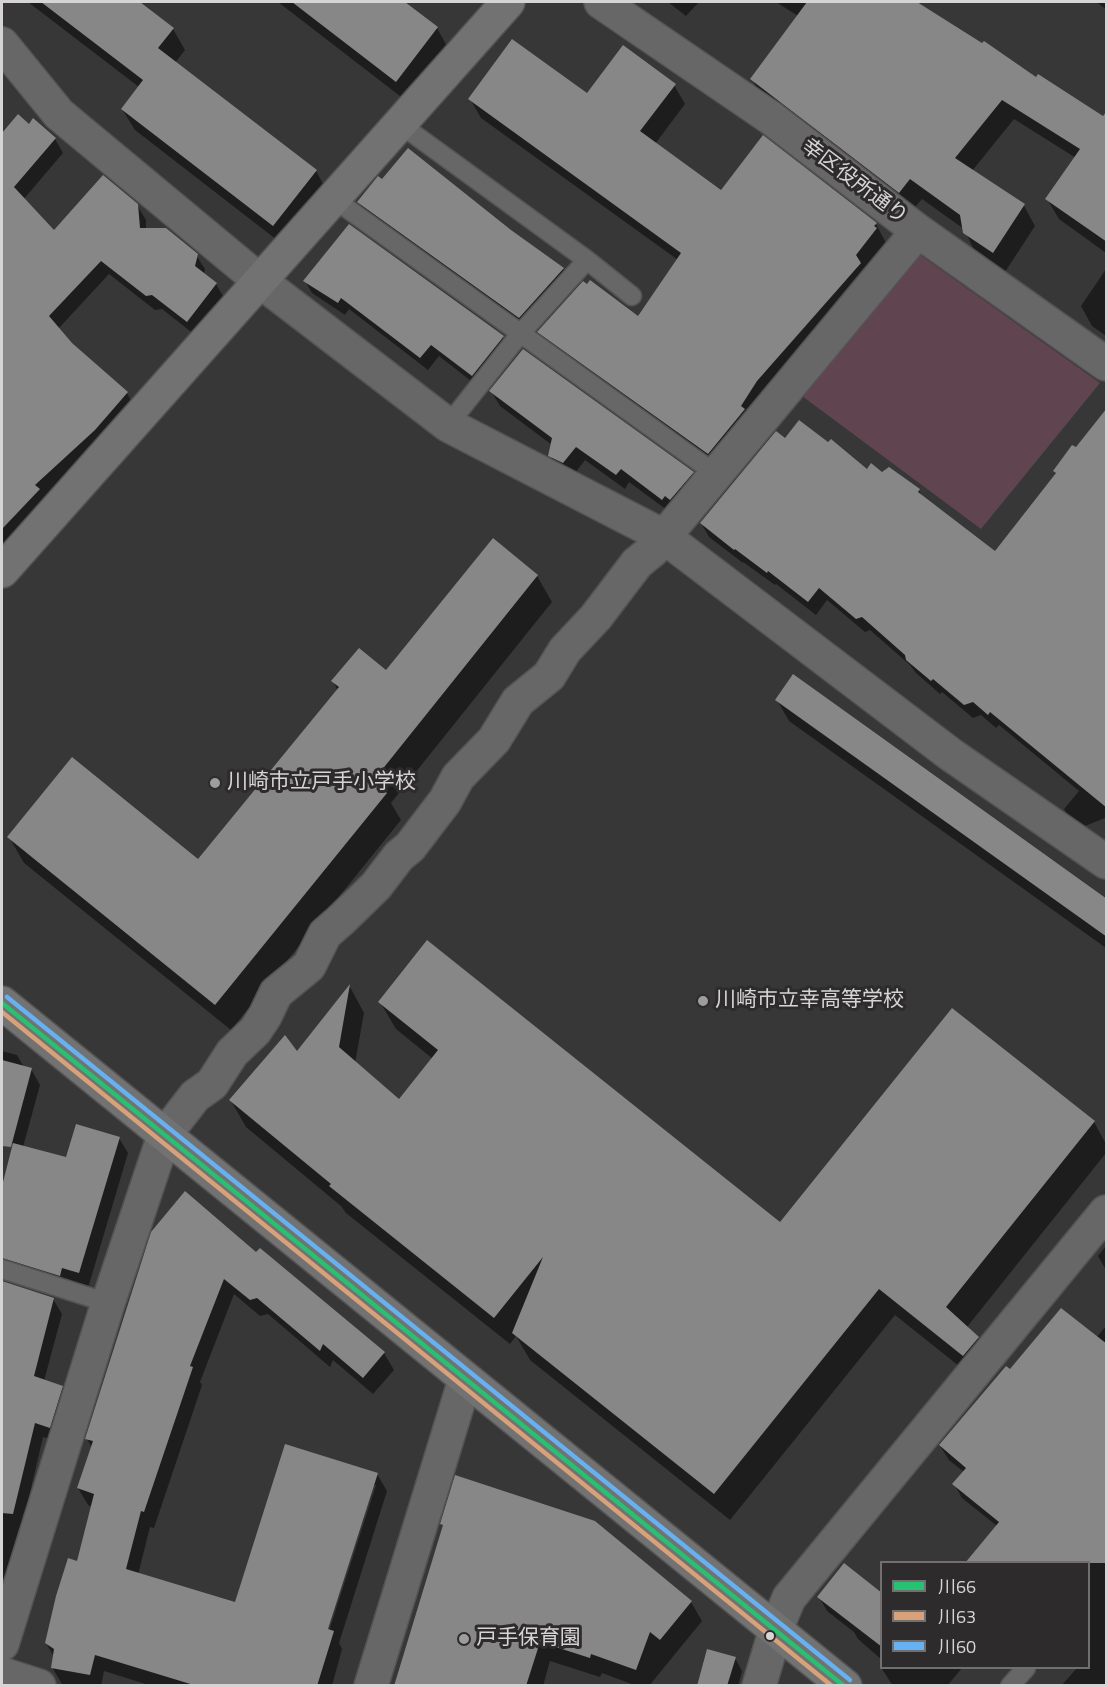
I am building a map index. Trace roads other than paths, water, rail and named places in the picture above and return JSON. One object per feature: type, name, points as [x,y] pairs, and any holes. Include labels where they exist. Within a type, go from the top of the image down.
[{"type":"street","points":[[2,571],[508,2]]},
{"type":"street","name":"幸区役所通り","points":[[601,2],[771,118],[918,231],[1107,364]]},
{"type":"street","points":[[2,44],[59,114],[260,280],[448,425],[663,536],[950,754],[1107,862]]},
{"type":"street","points":[[2,1644],[108,1303],[164,1136],[195,1096],[212,1084],[232,1053],[255,1031],[276,993],[309,966],[325,934],[376,886],[399,856],[410,847],[445,801],[458,777],[494,740],[518,701],[549,676],[565,650],[596,617],[637,563],[653,550],[918,231]]},
{"type":"street","points":[[2,1003],[844,1685]]},
{"type":"street","points":[[759,1686],[776,1629],[789,1598],[1107,1212]]},
{"type":"street","points":[[371,1686],[465,1380]]},
{"type":"street","points":[[2,1674],[39,1686]]},
{"type":"lane","points":[[400,124],[587,260],[632,296]]},
{"type":"lane","points":[[334,199],[716,474]]},
{"type":"lane","points":[[448,425],[520,334],[587,260]]},
{"type":"lane","points":[[2,1269],[108,1303]]},
{"type":"lane","points":[[1010,1686],[1025,1669]]},
{"type":"place","name":"川崎市立戸手小学校","points":[[215,783]]},
{"type":"place","name":"川崎市立幸高等学校","points":[[703,1001]]},
{"type":"place","name":"戸手保育園","points":[[464,1639]]}]
